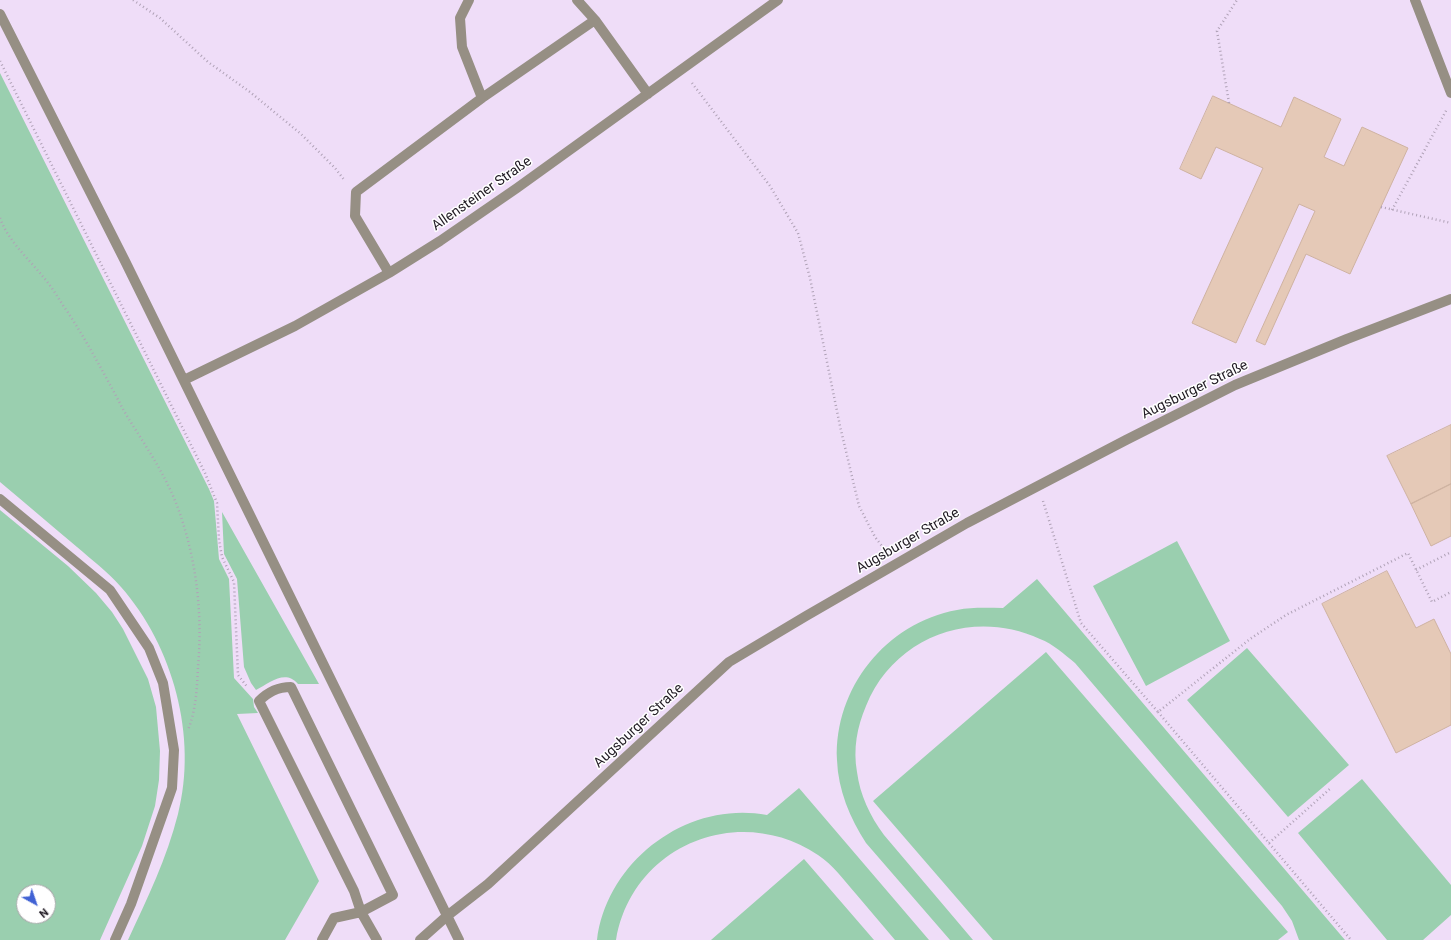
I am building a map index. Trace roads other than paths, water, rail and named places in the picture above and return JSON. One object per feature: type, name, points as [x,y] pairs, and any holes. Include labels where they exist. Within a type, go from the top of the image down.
[{"type":"lane","points":[[469,0],[460,18],[462,47],[482,98]]},
{"type":"lane","points":[[577,0],[595,20],[648,94]]},
{"type":"lane","name":"Allensteiner Straße","points":[[184,380],[295,326],[389,273],[504,197],[778,0]]},
{"type":"lane","points":[[1415,0],[1451,93]]},
{"type":"lane","points":[[0,14],[184,380],[459,940]]},
{"type":"lane","points":[[389,273],[356,216],[356,192],[482,98],[595,20]]},
{"type":"lane","name":"Augsburger Straße","points":[[420,940],[447,916],[488,884],[729,662],[967,523],[1234,385],[1451,299]]},
{"type":"lane","points":[[0,499],[110,590],[149,648],[163,683],[174,750],[172,788],[131,904],[115,940]]},
{"type":"lane","points":[[322,940],[334,918],[361,912],[393,895],[290,687],[281,687],[266,695],[258,702],[354,891],[361,912],[378,940]]}]
